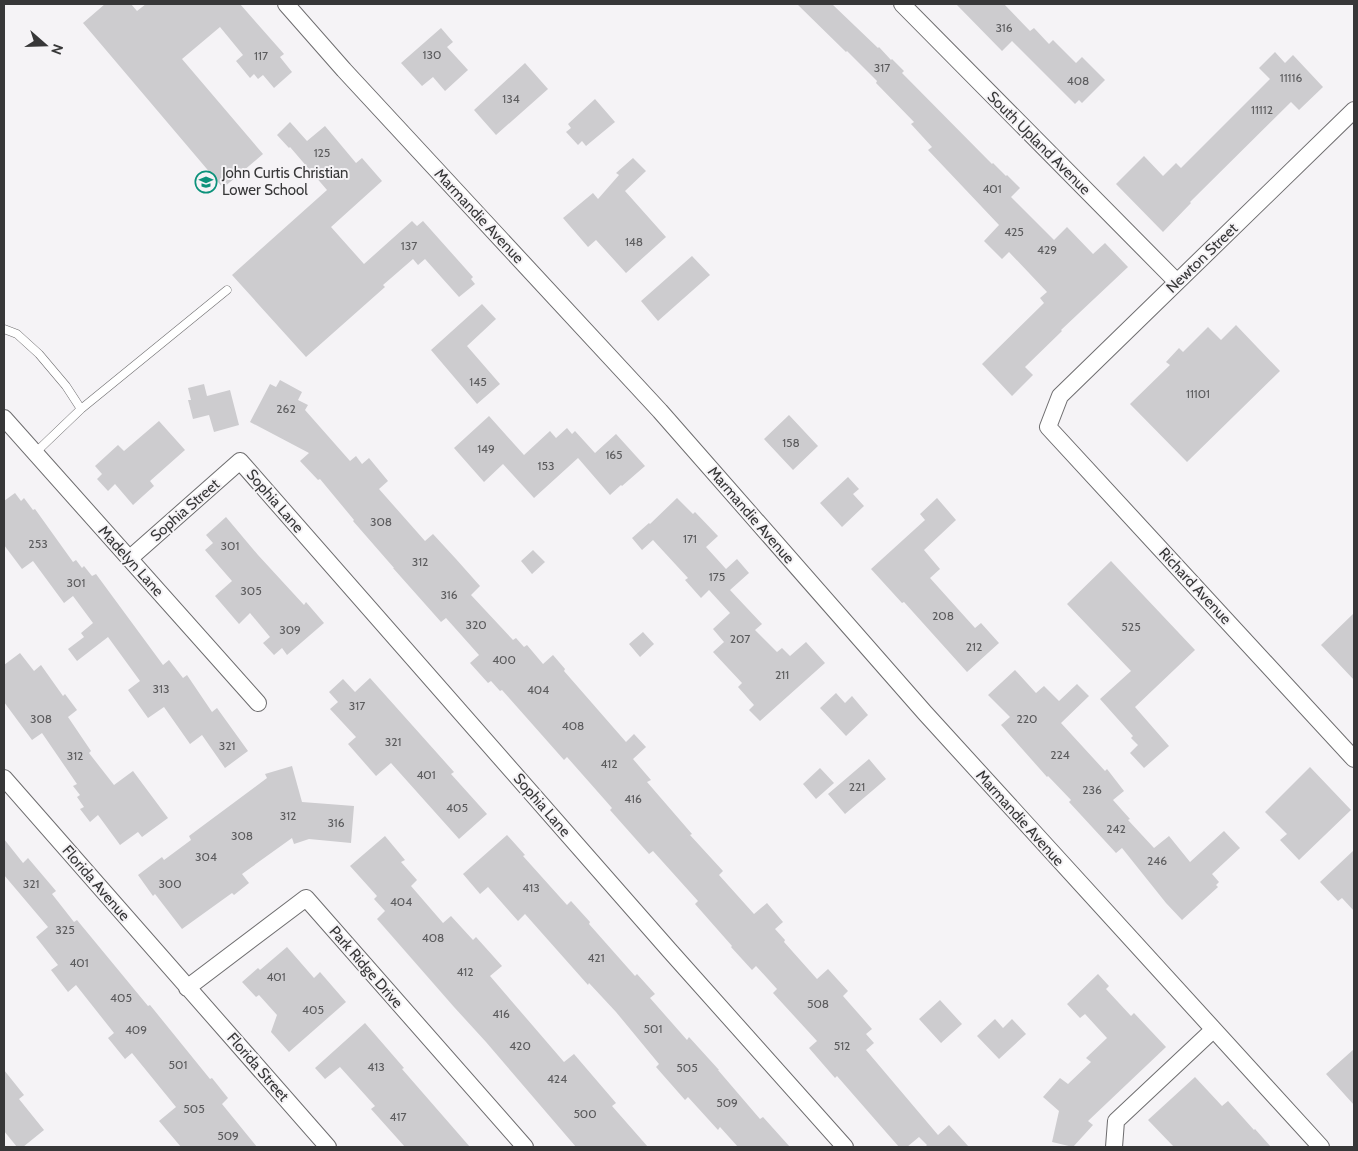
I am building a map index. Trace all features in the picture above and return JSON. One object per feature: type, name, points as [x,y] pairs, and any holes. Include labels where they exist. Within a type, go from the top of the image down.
[{"type":"street","name":"Marmandie Avenue","points":[[286,4],[351,77],[660,411],[926,713],[1321,1147]]},
{"type":"street","name":"South Upland Avenue","points":[[902,4],[1177,282]]},
{"type":"street","name":"Newton Street","points":[[1055,408],[1060,396],[1354,110]]},
{"type":"street","name":"Richard Avenue","points":[[1055,408],[1048,427],[1354,759]]},
{"type":"street","name":"Madelyn Lane","points":[[4,418],[258,703]]},
{"type":"street","name":"Sophia Street","points":[[129,559],[240,461]]},
{"type":"street","name":"Sophia Lane","points":[[240,461],[844,1147]]},
{"type":"street","name":"Florida Avenue","points":[[4,778],[187,988]]},
{"type":"street","name":"Park Ridge Drive","points":[[187,988],[306,898],[525,1147]]},
{"type":"street","name":"Florida Street","points":[[187,988],[328,1147]]},
{"type":"street","points":[[1114,1147],[1116,1121],[1213,1030]]},
{"type":"lane","points":[[35,453],[81,409],[227,290]]},
{"type":"lane","points":[[4,330],[17,334],[39,354],[66,386],[81,409]]},
{"type":"building","points":[[105,4],[131,4],[137,11],[146,4],[240,4],[284,54],[280,57],[292,72],[274,88],[263,75],[258,79],[254,74],[250,78],[236,61],[243,55],[220,27],[182,59],[263,154],[223,188],[83,23]]},
{"type":"building","points":[[797,4],[832,4],[879,47],[904,71],[902,73],[992,164],[1020,188],[1011,197],[1054,240],[1067,227],[1093,254],[1105,243],[1128,267],[1025,367],[1033,375],[1012,396],[982,364],[1044,303],[1040,298],[1047,292],[1009,252],[1002,259],[984,241],[999,225],[928,150],[932,147],[911,124],[914,122],[876,83],[877,81]]},
{"type":"building","points":[[956,4],[1004,4],[1030,31],[1034,28],[1049,44],[1053,40],[1076,63],[1082,57],[1105,80],[1082,103],[1079,100],[1075,104],[1012,41],[1002,51]]},
{"type":"building","points":[[441,28],[453,42],[447,47],[468,70],[445,91],[433,77],[422,86],[401,63]]},
{"type":"building","points":[[1275,52],[1285,63],[1293,55],[1323,87],[1299,110],[1291,102],[1190,202],[1163,232],[1116,184],[1144,156],[1163,176],[1176,163],[1181,168],[1270,79],[1259,68]]},
{"type":"building","points":[[525,63],[548,89],[496,135],[474,110]]},
{"type":"building","points":[[595,99],[615,122],[586,146],[582,141],[578,145],[566,132],[571,128],[568,124]]},
{"type":"building","points":[[290,122],[307,141],[325,126],[356,163],[362,158],[382,181],[331,227],[364,264],[412,221],[417,226],[423,221],[473,277],[471,279],[475,284],[459,297],[425,259],[418,265],[413,259],[383,285],[385,287],[306,357],[232,275],[327,190],[290,147],[277,135]]},
{"type":"building","points":[[633,158],[646,171],[625,191],[666,237],[626,273],[596,240],[588,247],[563,218],[593,193],[598,199],[619,175],[616,173]]},
{"type":"building","points":[[692,256],[710,275],[658,321],[641,301]]},
{"type":"building","points":[[482,304],[496,319],[467,346],[500,384],[477,404],[431,350]]},
{"type":"building","points":[[1236,325],[1280,371],[1187,462],[1130,404],[1170,365],[1166,362],[1179,348],[1183,352],[1208,327],[1221,340]]},
{"type":"building","points":[[280,380],[302,392],[298,400],[308,405],[305,410],[350,461],[356,456],[362,464],[369,458],[388,481],[379,489],[425,541],[433,534],[480,586],[471,595],[513,640],[516,638],[524,647],[527,645],[543,664],[553,655],[565,669],[564,671],[626,742],[634,734],[646,747],[633,759],[651,780],[647,782],[692,834],[690,835],[723,871],[719,875],[754,914],[767,903],[783,922],[775,929],[817,979],[828,969],[848,991],[843,996],[872,1029],[866,1034],[874,1043],[866,1050],[938,1135],[949,1125],[969,1147],[925,1147],[927,1145],[919,1137],[907,1147],[899,1147],[837,1076],[835,1078],[809,1048],[817,1041],[773,993],[777,989],[756,966],[752,970],[731,947],[695,904],[698,901],[653,851],[649,854],[567,757],[564,760],[502,690],[500,691],[491,681],[488,683],[470,663],[479,655],[446,618],[441,622],[353,521],[320,479],[318,480],[300,461],[309,453],[250,422],[270,384],[276,387]]},
{"type":"building","points":[[204,384],[207,396],[230,390],[239,425],[214,432],[209,415],[193,419],[188,400],[191,400],[188,388]]},
{"type":"building","points":[[789,415],[818,446],[793,470],[764,439]]},
{"type":"building","points":[[489,416],[524,455],[550,431],[556,438],[567,428],[572,434],[575,431],[595,453],[616,434],[645,466],[610,495],[578,458],[534,498],[503,464],[484,482],[454,448]]},
{"type":"building","points":[[159,421],[185,450],[150,481],[154,486],[133,505],[115,484],[108,491],[97,479],[102,474],[95,466],[118,445],[124,451]]},
{"type":"building","points":[[848,477],[859,489],[853,494],[864,506],[842,527],[820,503]]},
{"type":"building","points":[[15,493],[21,501],[24,498],[33,510],[35,509],[73,562],[76,560],[92,576],[96,574],[163,665],[169,660],[183,678],[187,675],[212,712],[217,708],[248,751],[225,768],[202,735],[190,744],[164,707],[148,718],[128,690],[140,681],[108,637],[77,661],[68,649],[84,637],[81,633],[93,623],[73,596],[64,603],[33,561],[22,569],[4,545],[4,501]]},
{"type":"building","points":[[677,498],[693,514],[695,512],[718,536],[706,547],[726,569],[737,559],[749,573],[730,590],[762,624],[755,630],[777,652],[782,648],[790,656],[806,642],[825,663],[760,721],[749,710],[754,705],[738,687],[742,683],[713,652],[724,642],[713,629],[730,613],[709,590],[701,598],[685,580],[688,578],[653,540],[642,550],[632,538]]},
{"type":"building","points":[[937,498],[956,520],[924,550],[940,569],[930,578],[975,628],[981,623],[999,643],[967,672],[904,602],[902,603],[871,569],[925,520],[920,514]]},
{"type":"building","points":[[226,517],[304,605],[306,602],[324,623],[287,655],[282,648],[274,655],[263,643],[270,637],[250,613],[239,624],[215,596],[232,581],[205,550],[213,543],[206,535]]},
{"type":"building","points":[[533,550],[545,562],[532,574],[521,561]]},
{"type":"building","points":[[1111,561],[1195,650],[1135,707],[1169,746],[1144,768],[1130,753],[1138,745],[1131,738],[1133,736],[1100,699],[1131,671],[1067,604]]},
{"type":"building","points":[[1354,613],[1354,680],[1321,645]]},
{"type":"building","points":[[643,632],[654,644],[640,657],[629,644]]},
{"type":"building","points":[[20,653],[34,671],[41,665],[63,696],[65,694],[77,710],[68,717],[91,751],[89,753],[114,785],[133,771],[168,818],[142,837],[138,832],[120,845],[98,815],[90,822],[80,809],[84,807],[77,797],[80,795],[73,786],[77,784],[42,733],[32,740],[4,702],[4,665]]},
{"type":"building","points":[[1015,670],[1036,693],[1044,686],[1059,701],[1077,684],[1089,696],[1061,723],[1105,771],[1107,769],[1124,791],[1113,800],[1130,819],[1128,820],[1154,848],[1169,836],[1190,862],[1224,831],[1240,848],[1212,874],[1219,882],[1216,885],[1218,887],[1182,920],[1122,848],[1116,853],[1069,802],[1071,800],[1047,777],[1001,725],[1010,717],[988,695]]},
{"type":"building","points":[[370,678],[454,772],[451,774],[487,814],[459,839],[391,763],[376,776],[348,744],[356,737],[330,709],[338,702],[329,692],[343,679],[355,692]]},
{"type":"building","points":[[836,693],[845,703],[852,696],[868,715],[846,736],[820,708]]},
{"type":"building","points":[[869,759],[886,779],[845,814],[828,794]]},
{"type":"building","points":[[292,766],[302,802],[354,806],[351,843],[309,839],[294,844],[292,838],[242,874],[249,883],[182,929],[155,894],[153,896],[138,875],[162,857],[164,860],[191,840],[189,836],[267,778],[265,774]]},
{"type":"building","points":[[1310,767],[1351,810],[1299,860],[1280,840],[1287,834],[1265,812]]},
{"type":"building","points":[[820,768],[834,783],[816,799],[803,784]]},
{"type":"building","points":[[507,835],[525,855],[523,856],[567,905],[571,901],[635,976],[637,974],[655,994],[650,998],[687,1040],[689,1037],[760,1119],[763,1117],[790,1147],[738,1147],[720,1127],[718,1130],[688,1097],[685,1100],[656,1067],[659,1064],[616,1012],[589,983],[588,985],[525,914],[518,921],[488,887],[480,894],[463,874]]},
{"type":"building","points":[[385,836],[405,860],[401,862],[417,880],[411,886],[443,923],[451,916],[473,940],[476,937],[502,966],[490,976],[564,1062],[574,1054],[616,1103],[612,1106],[648,1147],[576,1147],[377,919],[385,911],[374,899],[377,896],[350,866]]},
{"type":"building","points":[[4,839],[23,863],[28,858],[56,891],[52,894],[74,922],[77,920],[210,1079],[212,1078],[228,1098],[222,1104],[257,1147],[181,1147],[159,1121],[176,1107],[132,1053],[125,1059],[108,1038],[114,1033],[76,985],[68,992],[51,970],[58,965],[36,937],[48,927],[4,875]]},
{"type":"building","points":[[1354,850],[1354,911],[1342,898],[1338,901],[1320,882]]},
{"type":"building","points":[[287,947],[314,978],[320,972],[346,1002],[289,1052],[271,1032],[277,1015],[259,995],[256,997],[242,982],[258,968],[260,970]]},
{"type":"building","points":[[1098,974],[1109,986],[1106,989],[1131,1016],[1134,1013],[1166,1047],[1088,1121],[1093,1125],[1073,1147],[1052,1142],[1059,1111],[1043,1097],[1060,1078],[1068,1084],[1091,1062],[1086,1058],[1107,1038],[1085,1014],[1080,1018],[1067,1004]]},
{"type":"building","points":[[940,1000],[962,1024],[941,1043],[919,1019]]},
{"type":"building","points":[[995,1019],[1003,1028],[1012,1019],[1026,1034],[999,1059],[977,1036]]},
{"type":"building","points":[[365,1023],[470,1147],[405,1147],[371,1109],[375,1106],[340,1067],[325,1079],[315,1068]]},
{"type":"building","points":[[1354,1049],[1354,1105],[1326,1074]]},
{"type":"building","points":[[4,1070],[24,1095],[19,1099],[44,1130],[23,1147],[17,1147],[4,1131]]},
{"type":"building","points":[[1195,1077],[1222,1106],[1228,1101],[1271,1147],[1174,1147],[1148,1120]]},
{"type":"place","name":"John Curtis Christian Lower School","points":[[206,182]]}]
